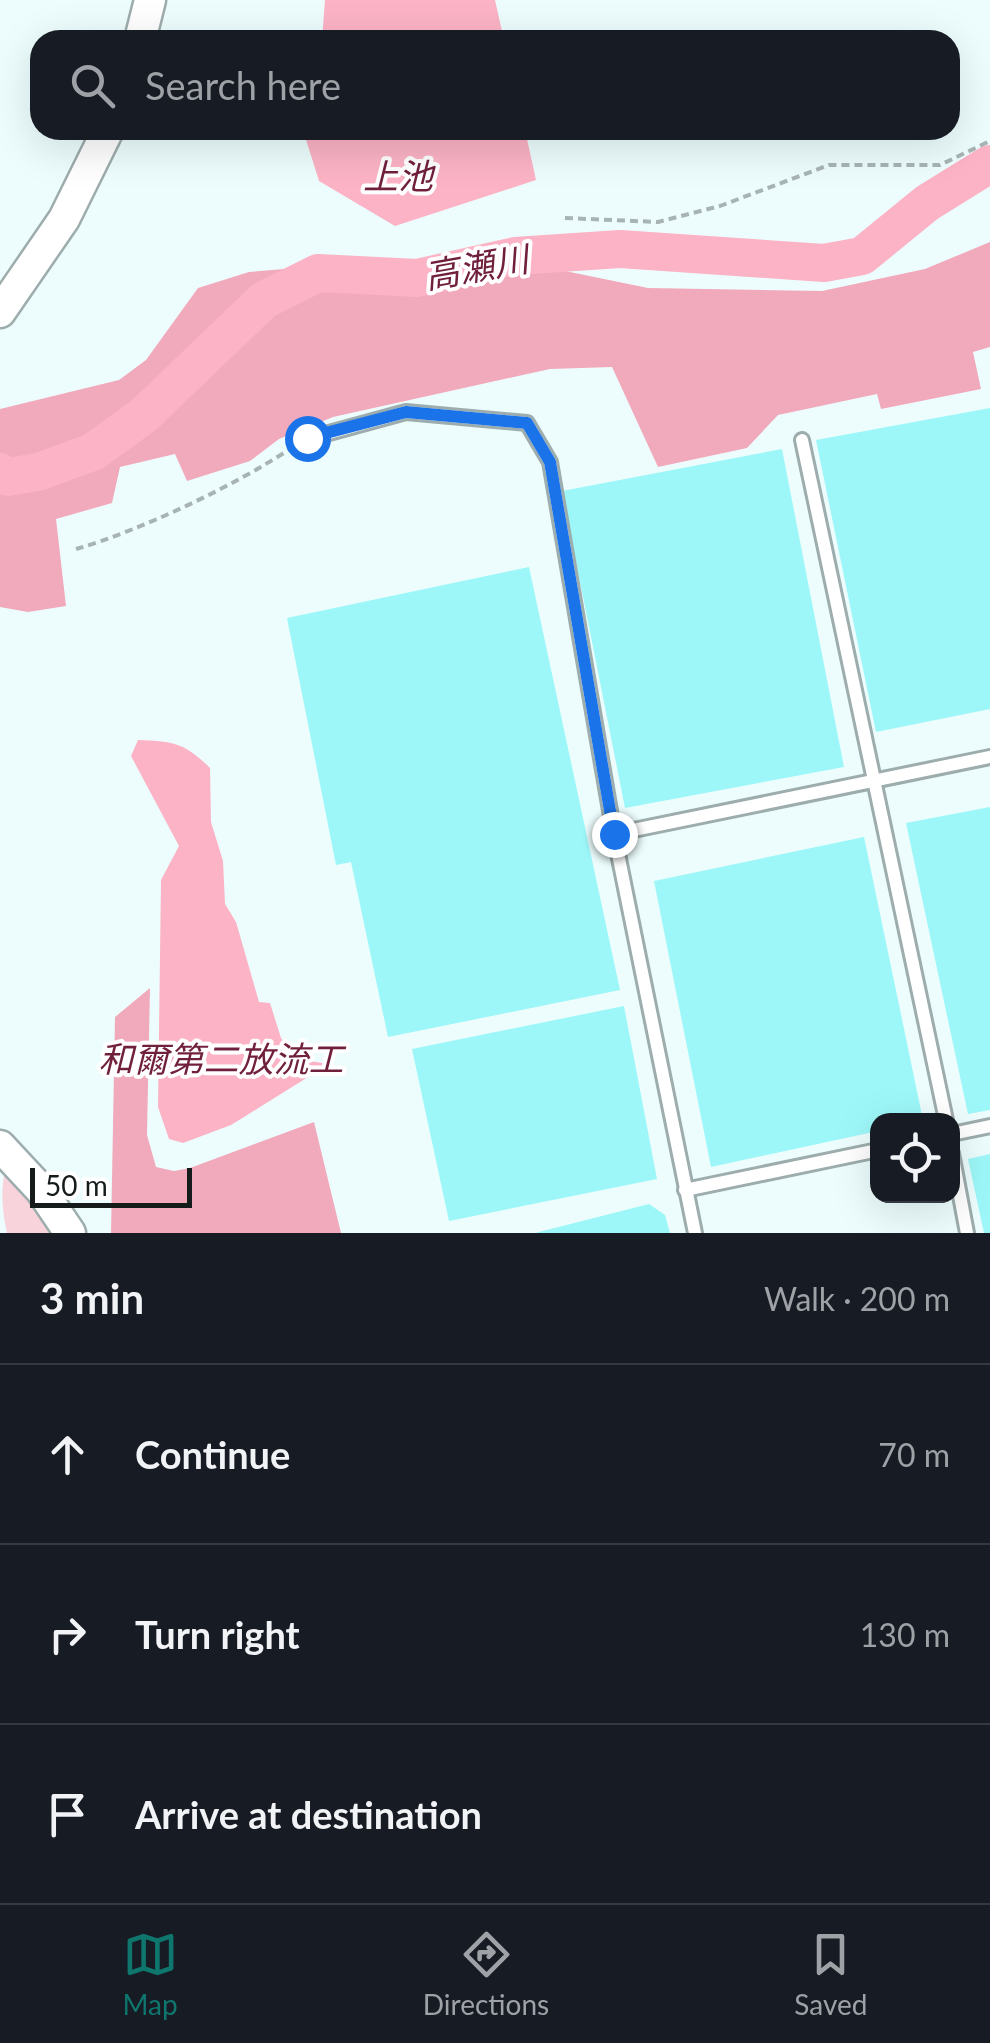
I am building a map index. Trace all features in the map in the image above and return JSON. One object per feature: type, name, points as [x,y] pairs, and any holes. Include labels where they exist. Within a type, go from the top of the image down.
[{"type":"street","points":[[142,30],[150,0]]},
{"type":"street","points":[[0,312],[64,218],[103,140]]},
{"type":"street","points":[[0,1146],[41,1190],[70,1233]]},
{"type":"lane","points":[[307,438],[406,412],[527,423],[550,462],[614,834],[695,1233]]},
{"type":"lane","points":[[802,440],[945,1113]]},
{"type":"lane","points":[[614,834],[990,757]]},
{"type":"lane","points":[[960,1132],[990,1126]]},
{"type":"lane","points":[[685,1190],[870,1152]]},
{"type":"lane","points":[[960,1199],[966,1233]]},
{"type":"path","points":[[565,218],[658,222],[720,206],[829,166],[940,166],[990,140]]},
{"type":"path","points":[[76,549],[222,487],[307,438]]},
{"type":"shaded area","points":[[990,242],[990,347],[973,352],[981,389],[881,409],[877,394],[778,415],[747,448],[658,467],[612,367],[550,369],[333,417],[279,439],[250,461],[187,481],[175,454],[120,467],[112,503],[56,519],[66,606],[28,612],[0,607],[0,409],[119,380],[146,360],[198,288],[249,272],[308,267],[405,279],[521,262],[648,288],[822,291],[925,269]]},
{"type":"shaded area","points":[[150,988],[147,1135],[156,1167],[174,1171],[190,1168],[314,1122],[341,1233],[111,1233],[115,1017]]},
{"type":"shaded area","points":[[6,1166],[55,1233],[7,1233],[2,1200]]},
{"type":"water","points":[[325,0],[495,0],[502,30],[323,30]]},
{"type":"water","name":"上池","points":[[306,140],[527,140],[536,180],[395,226],[319,181]]},
{"type":"water","name":"和爾第二放流工","points":[[138,740],[178,745],[210,768],[211,822],[223,861],[225,904],[236,922],[259,1002],[270,1003],[281,1038],[297,1059],[329,1064],[231,1125],[183,1143],[169,1139],[158,1107],[161,880],[179,846],[131,756]]},
{"type":"building","points":[[990,408],[990,709],[876,732],[816,440]]},
{"type":"building","points":[[782,449],[844,767],[625,808],[562,491]]},
{"type":"building","points":[[529,567],[620,990],[388,1037],[351,862],[336,865],[287,618]]},
{"type":"building","points":[[990,807],[990,1110],[968,1114],[906,823]]},
{"type":"building","points":[[864,837],[922,1113],[870,1113],[870,1133],[711,1167],[654,881]]},
{"type":"building","points":[[624,1006],[657,1179],[449,1221],[412,1049]]},
{"type":"building","points":[[990,1154],[990,1233],[984,1233],[968,1159]]},
{"type":"building","points":[[649,1204],[665,1215],[670,1233],[535,1233]]},
{"type":"waterway","name":"高瀬川","points":[[0,472],[8,477],[38,472],[93,452],[144,415],[264,300],[318,273],[417,278],[515,256],[620,249],[824,263],[862,256],[927,203],[990,164]]},
{"type":"route","points":[[307,438],[406,412],[527,423],[550,462],[614,834]]}]
